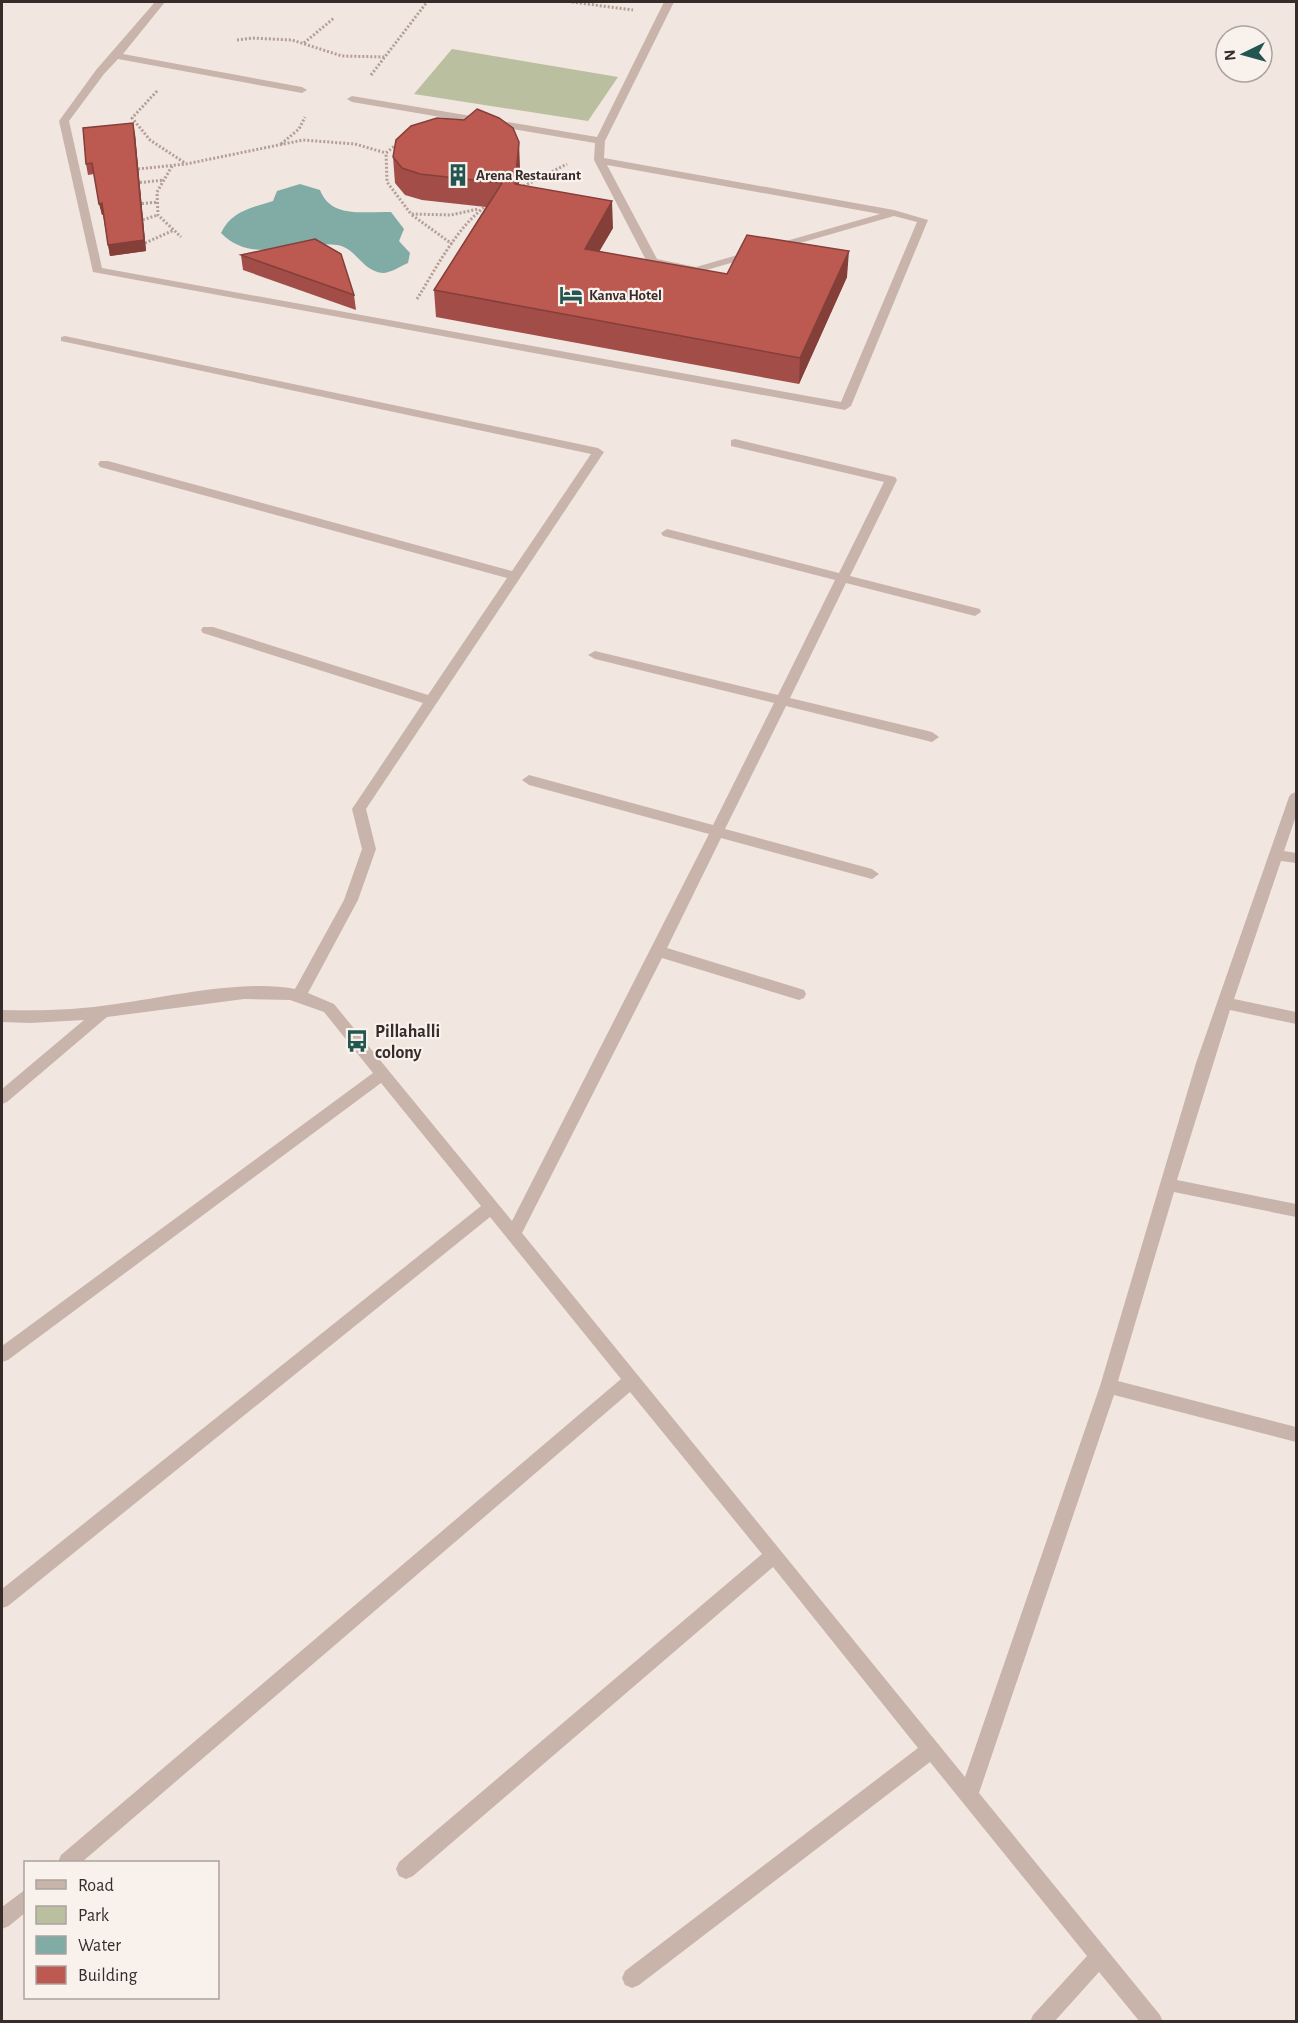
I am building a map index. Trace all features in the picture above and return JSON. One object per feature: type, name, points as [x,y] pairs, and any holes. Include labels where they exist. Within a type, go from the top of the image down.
[{"type":"street","points":[[160,2],[100,72],[64,121],[98,270],[845,406],[923,220],[599,160]]},
{"type":"street","points":[[669,2],[600,141],[599,160],[653,262],[696,270],[894,213]]},
{"type":"street","points":[[116,56],[302,90]]},
{"type":"street","points":[[352,99],[600,141]]},
{"type":"street","points":[[66,339],[598,452],[359,809],[369,849],[351,900],[299,995]]},
{"type":"street","points":[[513,1234],[658,951],[891,480],[735,443]]},
{"type":"street","points":[[104,464],[517,576]]},
{"type":"street","points":[[667,533],[975,612]]},
{"type":"street","points":[[208,630],[432,701]]},
{"type":"street","points":[[595,655],[932,737]]},
{"type":"street","points":[[529,780],[872,874]]},
{"type":"street","points":[[969,1794],[1107,1386],[1204,1063],[1296,797]]},
{"type":"street","points":[[1277,855],[1296,858]]},
{"type":"street","points":[[658,951],[799,994]]},
{"type":"street","points":[[2,1016],[101,1014],[189,998],[273,993],[299,995],[329,1008],[1153,2022]]},
{"type":"street","points":[[1225,1003],[1296,1018]]},
{"type":"street","points":[[2,1098],[101,1014]]},
{"type":"street","points":[[2,1355],[383,1074]]},
{"type":"street","points":[[1168,1184],[1296,1211]]},
{"type":"street","points":[[2,1600],[491,1207]]},
{"type":"street","points":[[70,1861],[632,1380]]},
{"type":"street","points":[[1107,1386],[1296,1435]]},
{"type":"street","points":[[406,1869],[774,1555]]},
{"type":"street","points":[[632,1978],[932,1749]]},
{"type":"street","points":[[2,1919],[24,1901]]},
{"type":"street","points":[[1040,2022],[1100,1956]]},
{"type":"path","points":[[352,99],[427,2]]},
{"type":"path","points":[[572,2],[663,14]]},
{"type":"path","points":[[303,43],[334,18]]},
{"type":"path","points":[[237,40],[252,38],[292,40],[342,56],[386,57]]},
{"type":"path","points":[[186,164],[150,140],[132,118],[165,83],[192,71]]},
{"type":"path","points":[[386,153],[436,113]]},
{"type":"path","points":[[138,169],[186,164],[303,140],[356,144],[386,153]]},
{"type":"path","points":[[519,188],[588,153],[600,141]]},
{"type":"path","points":[[386,153],[387,182],[411,214],[452,244]]},
{"type":"path","points":[[172,166],[157,192],[159,215],[181,237]]},
{"type":"path","points":[[135,183],[164,180]]},
{"type":"path","points":[[137,204],[158,202]]},
{"type":"path","points":[[411,214],[451,215],[489,203]]},
{"type":"path","points":[[400,325],[452,244],[479,208]]},
{"type":"path","points":[[138,221],[159,215]]},
{"type":"path","points":[[145,243],[174,230]]},
{"type":"green space","points":[[452,49],[618,77],[588,121],[414,94]]},
{"type":"water","points":[[300,184],[320,190],[332,206],[340,209],[350,212],[391,212],[404,229],[399,241],[410,253],[408,263],[383,273],[369,268],[350,250],[337,245],[322,244],[261,250],[234,243],[221,233],[236,215],[273,201],[277,191]]},
{"type":"building","points":[[477,109],[499,118],[513,128],[519,142],[515,184],[612,201],[585,249],[727,274],[747,235],[849,251],[800,358],[434,290],[502,183],[420,174],[402,168],[393,157],[396,140],[411,126],[437,118],[464,120]]},
{"type":"building","points":[[133,123],[144,240],[108,245],[102,203],[99,204],[92,163],[86,164],[83,128]]},
{"type":"building","points":[[315,239],[341,254],[354,295],[241,255]]},
{"type":"place","name":"Arena Restaurant","points":[[458,175]]},
{"type":"place","name":"Kanva Hotel","points":[[571,295]]},
{"type":"place","name":"Pillahalli colony","points":[[357,1041]]}]
